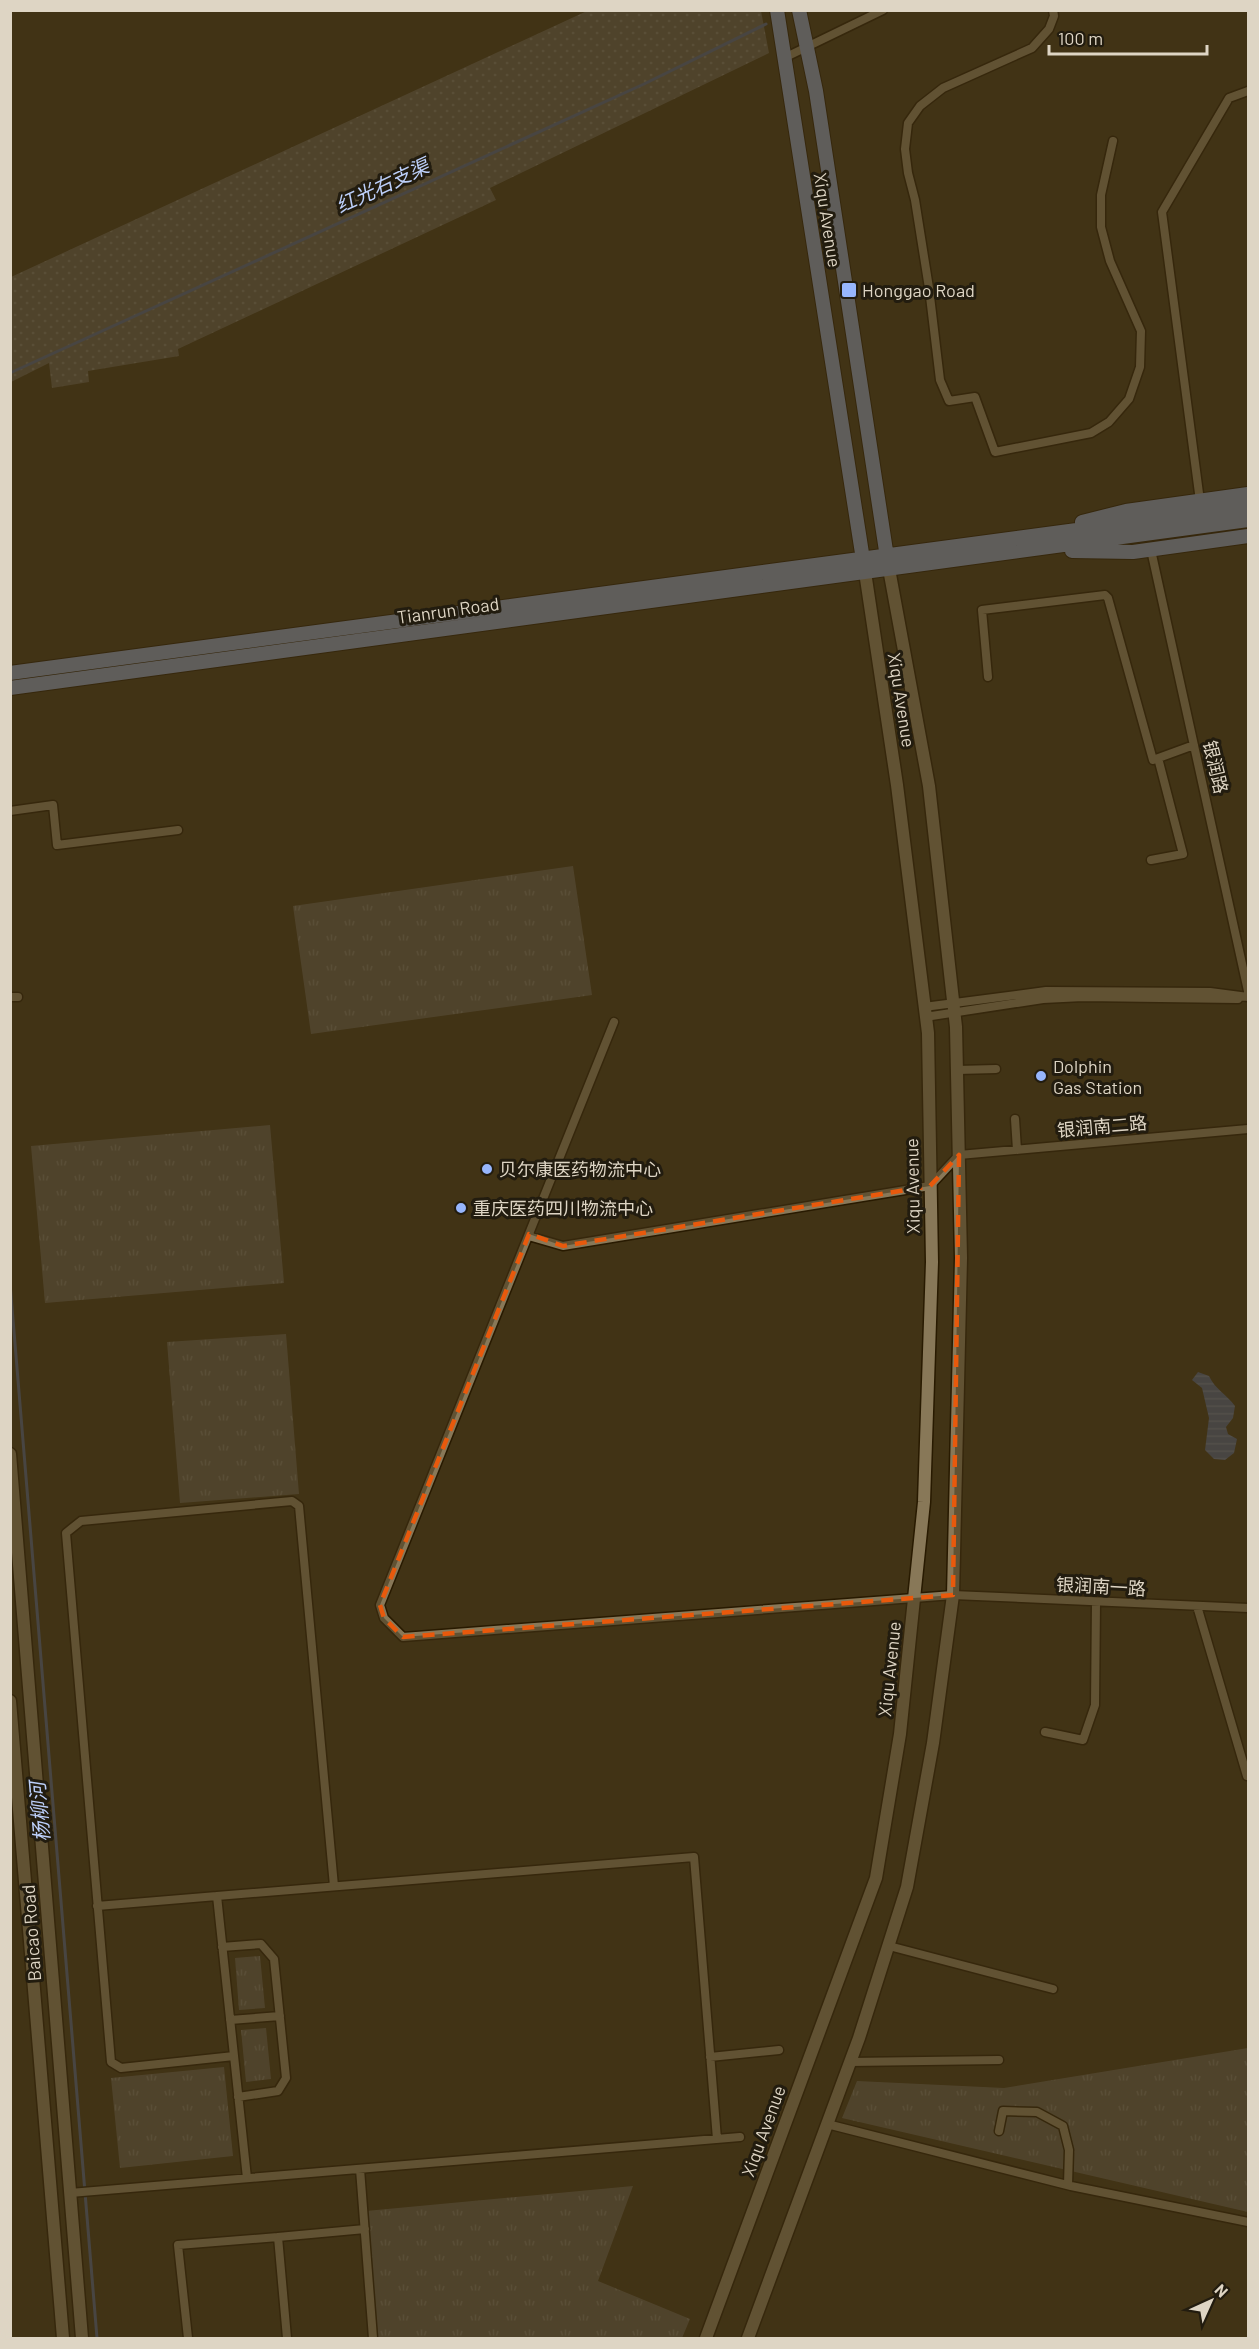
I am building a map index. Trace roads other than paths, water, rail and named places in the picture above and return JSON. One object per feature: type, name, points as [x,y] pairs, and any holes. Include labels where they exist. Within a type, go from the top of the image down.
[{"type":"main road","name":"Xiqu Avenue","points":[[706,2338],[876,1878],[900,1734],[924,1502],[932,1262],[925,1012],[897,785],[777,10]]},
{"type":"main road","name":"Xiqu Avenue","points":[[748,2338],[850,2062],[908,1887],[933,1743],[952,1595],[961,1258],[954,1008],[928,786],[886,555],[816,91],[799,10]]},
{"type":"main road","points":[[1028,543],[1126,511],[1248,495]]},
{"type":"main road","points":[[890,569],[1028,543],[1248,507]]},
{"type":"main road","points":[[864,566],[886,555],[1248,520]]},
{"type":"main road","points":[[1028,543],[1133,552],[1248,536]]},
{"type":"main road","name":"Tianrun Road","points":[[10,688],[864,566]]},
{"type":"main road","name":"Tianrun Road","points":[[10,673],[864,566],[890,569]]},
{"type":"main road","name":"Baicao Road","points":[[10,1454],[75,2193],[82,2338]]},
{"type":"main road","name":"Baicao Road","points":[[10,1701],[63,2338]]},
{"type":"street","points":[[784,58],[807,49],[884,10]]},
{"type":"street","points":[[1053,10],[1054,16],[1049,29],[1032,48],[943,88],[920,106],[908,123],[905,149],[929,288],[940,380],[949,401],[975,397],[995,452],[1091,433],[1109,422],[1129,399],[1140,368],[1141,331],[1110,261],[1101,227],[1101,195],[1113,141]]},
{"type":"street","points":[[1200,501],[1162,212],[1229,98],[1248,91]]},
{"type":"street","name":"银润路","points":[[1151,550],[1248,991]]},
{"type":"street","points":[[988,677],[982,610],[1105,595],[1108,598],[1153,759],[1194,745]]},
{"type":"street","points":[[1151,860],[1183,854],[1158,758]]},
{"type":"street","points":[[10,811],[53,805],[57,845],[178,830]]},
{"type":"street","points":[[925,1012],[1073,998],[1226,1001],[1248,997]]},
{"type":"street","points":[[614,1022],[529,1234],[532,1238],[563,1246],[930,1186],[959,1155]]},
{"type":"street","points":[[957,1070],[996,1069]]},
{"type":"street","points":[[1015,1119],[1017,1150]]},
{"type":"street","name":"银润南二路","points":[[959,1155],[1248,1129]]},
{"type":"street","name":"银润南一路","points":[[529,1234],[380,1605],[384,1618],[403,1637],[952,1595],[1248,1608]]},
{"type":"street","points":[[234,2056],[121,2068],[111,2062],[66,1533],[81,1521],[292,1501],[299,1506],[334,1886]]},
{"type":"street","points":[[1045,1732],[1083,1740],[1095,1705],[1096,1602]]},
{"type":"street","points":[[1197,1606],[1247,1776]]},
{"type":"street","points":[[97,1906],[694,1857],[717,2139]]},
{"type":"street","points":[[217,1896],[247,2178]]},
{"type":"street","points":[[222,1947],[261,1944],[274,1959],[286,2078],[278,2091],[238,2097]]},
{"type":"street","points":[[889,1946],[1053,1989]]},
{"type":"street","points":[[230,2020],[280,2016]]},
{"type":"street","points":[[710,2057],[779,2050]]},
{"type":"street","points":[[850,2062],[999,2060]]},
{"type":"street","points":[[999,2130],[1003,2111],[1037,2112],[1063,2126],[1069,2150],[1068,2186]]},
{"type":"street","points":[[827,2124],[1068,2186],[1248,2222]]},
{"type":"street","points":[[75,2193],[740,2137]]},
{"type":"street","points":[[360,2169],[373,2338]]},
{"type":"street","points":[[188,2338],[178,2245],[365,2229]]},
{"type":"street","points":[[278,2237],[287,2338]]},
{"type":"water","points":[[1198,1372],[1209,1376],[1214,1385],[1235,1406],[1233,1418],[1226,1427],[1228,1434],[1237,1439],[1234,1453],[1225,1460],[1214,1459],[1205,1450],[1209,1418],[1202,1388],[1192,1380]]},
{"type":"waterway","name":"红光右支渠","points":[[10,373],[644,84],[766,24]]},
{"type":"waterway","name":"杨柳河","points":[[10,1283],[97,2338]]},
{"type":"place","name":"Honggao Road","points":[[849,290]]},
{"type":"place","name":"Dolphin Gas Station","points":[[1041,1076]]},
{"type":"place","name":"贝尔康医药物流中心","points":[[487,1169]]},
{"type":"place","name":"重庆医药四川物流中心","points":[[461,1208]]}]
